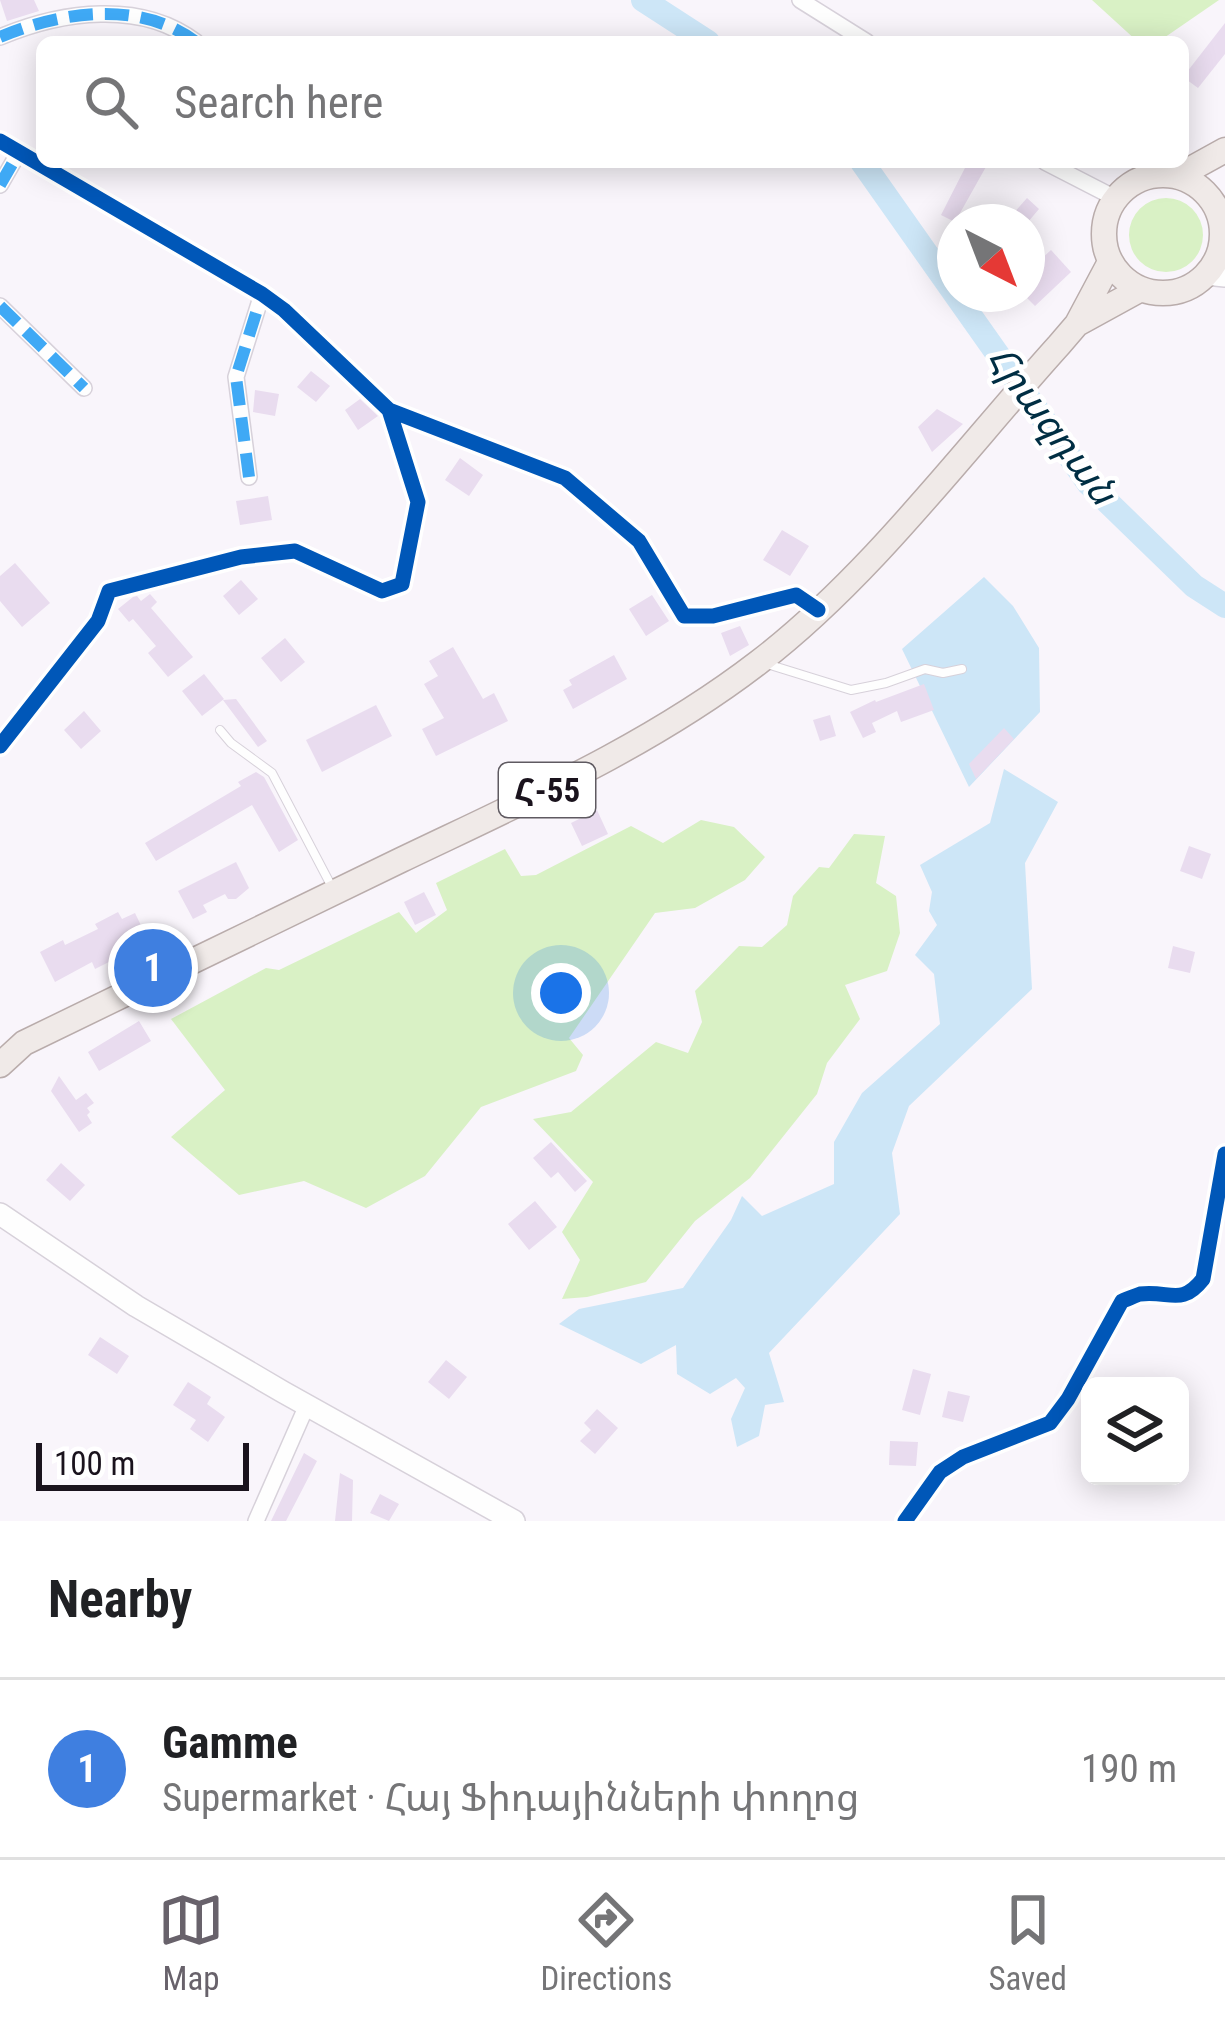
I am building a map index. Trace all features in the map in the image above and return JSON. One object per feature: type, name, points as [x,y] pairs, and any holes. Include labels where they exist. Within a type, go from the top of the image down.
[{"type":"main road","points":[[1115,198],[1143,178],[1178,176],[1225,150]]},
{"type":"main road","name":"Հ-55","points":[[1077,324],[1141,289],[1171,292],[1216,275],[1222,219],[1208,194],[1178,176]]},
{"type":"main road","name":"Հ-55","points":[[0,1065],[12,1043],[592,769],[760,662],[891,536],[1077,324],[1110,262],[1103,236],[1115,198]]},
{"type":"main road","points":[[1110,262],[1141,289]]},
{"type":"main road","points":[[3,1211],[136,1306],[514,1521]]},
{"type":"street","points":[[800,0],[857,36]]},
{"type":"street","points":[[0,37],[94,10],[158,17],[189,36]]},
{"type":"street","points":[[0,141],[36,162]]},
{"type":"street","points":[[0,185],[19,152]]},
{"type":"street","points":[[46,168],[262,294],[389,410],[565,478],[639,541],[684,616],[713,616],[796,595],[818,610]]},
{"type":"street","points":[[1057,168],[1115,198]]},
{"type":"street","points":[[249,477],[236,376],[262,294]]},
{"type":"street","points":[[0,306],[84,388]]},
{"type":"street","points":[[0,746],[98,621],[109,591],[242,557],[296,551],[382,591],[402,584],[418,502],[389,410]]},
{"type":"street","points":[[905,1521],[940,1472],[963,1457],[1050,1423],[1122,1301],[1139,1294],[1192,1292],[1203,1279],[1225,1154]]},
{"type":"street","points":[[256,1521],[307,1405]]},
{"type":"lane","points":[[760,662],[851,691],[925,669],[943,673],[962,669]]},
{"type":"lane","points":[[220,730],[254,761],[268,767],[334,892]]},
{"type":"green space","points":[[1092,0],[1219,0],[1167,36],[1131,36]]},
{"type":"green space","points":[[1166,198],[1192,209],[1203,235],[1192,261],[1166,272],[1140,261],[1129,235],[1140,209]]},
{"type":"green space","points":[[701,820],[734,827],[765,857],[745,880],[695,908],[655,913],[569,1038],[583,1055],[576,1071],[481,1107],[425,1176],[366,1208],[304,1181],[239,1195],[171,1137],[225,1090],[171,1019],[266,968],[279,970],[399,912],[416,933],[447,910],[436,883],[505,849],[521,876],[536,875],[631,826],[663,843]]},
{"type":"green space","points":[[854,834],[885,836],[876,883],[896,896],[900,933],[887,971],[845,985],[860,1019],[827,1063],[817,1094],[750,1178],[695,1221],[646,1282],[562,1299],[580,1260],[562,1232],[593,1182],[533,1119],[571,1112],[656,1042],[688,1053],[702,1022],[695,991],[739,946],[762,947],[787,925],[793,896],[819,867],[829,868]]},
{"type":"water","points":[[984,577],[1013,606],[1039,648],[1040,712],[969,787],[902,649]]},
{"type":"water","points":[[1004,769],[1058,802],[1025,863],[1032,989],[909,1106],[892,1153],[900,1214],[769,1353],[784,1402],[765,1405],[759,1436],[737,1447],[731,1419],[745,1388],[736,1378],[710,1394],[677,1374],[676,1345],[641,1364],[559,1324],[579,1309],[683,1288],[731,1220],[742,1196],[762,1216],[834,1184],[834,1142],[862,1093],[940,1024],[934,974],[915,955],[937,925],[929,911],[932,892],[920,865],[990,823]]},
{"type":"building","points":[[0,0],[34,0],[39,11],[7,21]]},
{"type":"building","points":[[1225,23],[1225,54],[1198,88],[1189,81],[1189,69]]},
{"type":"building","points":[[965,168],[985,168],[965,204],[947,204]]},
{"type":"building","points":[[1051,250],[1071,272],[1045,297],[1045,256]]},
{"type":"building","points":[[311,371],[330,386],[316,402],[297,387]]},
{"type":"building","points":[[255,390],[279,394],[275,416],[253,412]]},
{"type":"building","points":[[360,399],[378,416],[358,430],[345,410]]},
{"type":"building","points":[[937,409],[963,424],[932,452],[918,427]]},
{"type":"building","points":[[460,458],[483,475],[469,496],[445,480]]},
{"type":"building","points":[[268,496],[272,520],[240,525],[236,501]]},
{"type":"building","points":[[782,530],[809,546],[790,576],[763,560]]},
{"type":"building","points":[[15,563],[50,603],[22,627],[0,601],[0,576]]},
{"type":"building","points":[[241,580],[258,599],[239,615],[223,596]]},
{"type":"building","points":[[150,594],[157,602],[151,608],[193,657],[168,677],[148,653],[156,646],[118,609],[133,597],[141,601]]},
{"type":"building","points":[[652,595],[669,621],[646,636],[629,609]]},
{"type":"building","points":[[740,626],[749,645],[730,656],[721,633]]},
{"type":"building","points":[[285,638],[305,662],[281,682],[261,658]]},
{"type":"building","points":[[453,647],[483,699],[494,693],[508,721],[436,756],[422,729],[444,718],[424,684],[438,676],[429,661]]},
{"type":"building","points":[[614,655],[627,679],[573,709],[563,690],[572,685],[569,680]]},
{"type":"building","points":[[204,674],[224,699],[202,716],[182,691]]},
{"type":"building","points":[[924,684],[934,710],[901,722],[897,711],[872,723],[876,732],[863,738],[850,712]]},
{"type":"building","points":[[236,699],[267,741],[258,747],[223,700]]},
{"type":"building","points":[[376,705],[392,736],[322,772],[306,740]]},
{"type":"building","points":[[84,711],[101,731],[81,749],[64,730]]},
{"type":"building","points":[[830,715],[836,736],[820,741],[813,720]]},
{"type":"building","points":[[1004,728],[1014,739],[976,779],[969,764]]},
{"type":"building","points":[[256,772],[264,777],[298,840],[279,852],[252,805],[156,861],[145,843],[241,786],[238,782]]},
{"type":"building","points":[[597,810],[608,834],[582,846],[571,823]]},
{"type":"building","points":[[1189,846],[1211,854],[1202,879],[1180,871]]},
{"type":"building","points":[[236,862],[249,888],[236,899],[225,894],[203,905],[207,912],[193,919],[178,891]]},
{"type":"building","points":[[424,892],[436,915],[415,925],[404,902]]},
{"type":"building","points":[[118,912],[122,919],[135,913],[149,942],[95,969],[92,962],[55,982],[40,952],[98,929],[95,924]]},
{"type":"building","points":[[1173,946],[1195,952],[1190,973],[1168,968]]},
{"type":"building","points":[[139,1021],[151,1041],[99,1071],[88,1052]]},
{"type":"building","points":[[59,1076],[76,1100],[86,1093],[94,1103],[87,1108],[92,1123],[79,1132],[51,1091]]},
{"type":"building","points":[[551,1142],[587,1181],[575,1192],[558,1172],[551,1178],[533,1158]]},
{"type":"building","points":[[61,1163],[85,1185],[70,1201],[46,1180]]},
{"type":"building","points":[[535,1201],[557,1227],[529,1250],[508,1224]]},
{"type":"building","points":[[100,1337],[129,1356],[117,1374],[88,1355]]},
{"type":"building","points":[[446,1360],[467,1377],[449,1399],[428,1382]]},
{"type":"building","points":[[913,1369],[931,1374],[920,1415],[902,1410]]},
{"type":"building","points":[[188,1382],[211,1397],[207,1404],[225,1417],[208,1442],[190,1429],[196,1420],[173,1405]]},
{"type":"building","points":[[948,1391],[970,1396],[963,1422],[942,1417]]},
{"type":"building","points":[[597,1409],[618,1428],[595,1454],[580,1441],[591,1430],[584,1423]]},
{"type":"building","points":[[890,1441],[918,1442],[916,1466],[889,1465]]},
{"type":"building","points":[[304,1453],[317,1461],[286,1521],[271,1521]]},
{"type":"building","points":[[340,1473],[353,1480],[352,1521],[335,1521]]},
{"type":"building","points":[[380,1494],[399,1504],[389,1521],[370,1513]]},
{"type":"waterway","name":"Հրազդան","points":[[643,0],[699,36]]},
{"type":"waterway","name":"Հրազդան","points":[[866,168],[1089,484],[1194,586],[1225,606]]},
{"type":"marked path","points":[[0,37],[49,21],[101,14],[151,20],[186,36]]},
{"type":"marked path","points":[[0,185],[19,152]]},
{"type":"marked path","points":[[249,477],[236,377],[262,294]]},
{"type":"marked path","points":[[0,306],[84,388]]},
{"type":"cycle path","points":[[0,141],[36,162]]},
{"type":"cycle path","points":[[46,168],[262,294],[389,410]]},
{"type":"cycle path","points":[[0,746],[98,621],[109,591],[241,557],[295,551],[382,591],[402,584],[418,502],[389,410],[565,478],[639,541],[684,616],[713,616],[796,595],[818,610]]},
{"type":"cycle path","points":[[905,1521],[940,1472],[963,1457],[1050,1423],[1122,1301],[1140,1294],[1181,1295],[1203,1279],[1225,1154]]},
{"type":"place","name":"Gamme","points":[[153,968]]}]
